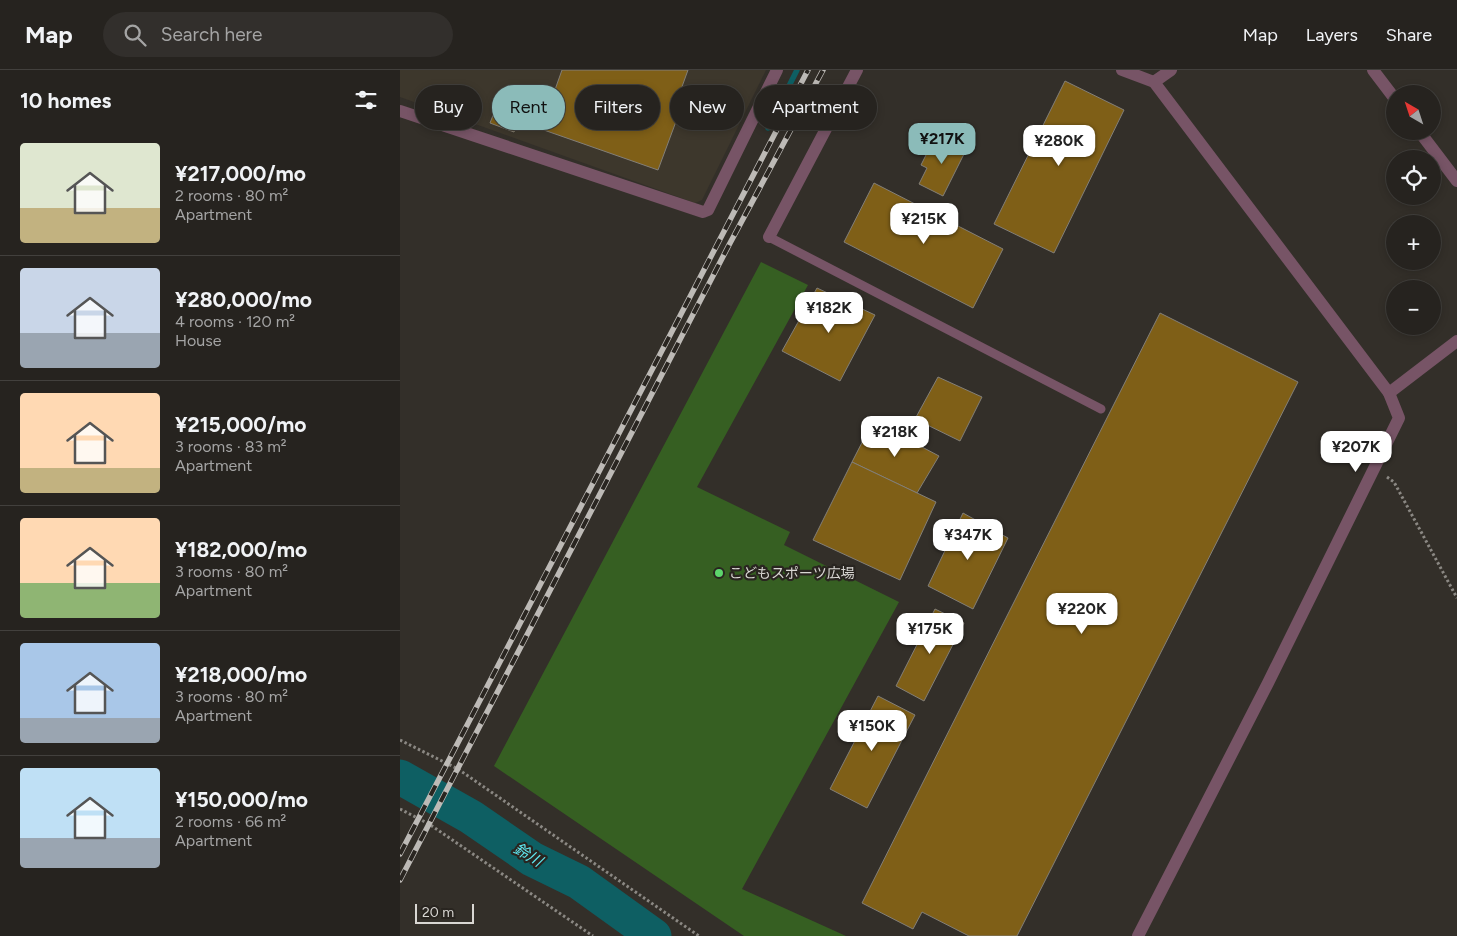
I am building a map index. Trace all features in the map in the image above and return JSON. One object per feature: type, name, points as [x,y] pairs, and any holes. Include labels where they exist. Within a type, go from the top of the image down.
[{"type":"street","points":[[400,111],[703,212],[708,210],[777,70]]},
{"type":"street","points":[[769,237],[857,70]]},
{"type":"street","points":[[1122,70],[1154,82],[1389,393],[1399,418],[1268,683],[1138,936]]},
{"type":"street","points":[[1154,82],[1171,70]]},
{"type":"street","points":[[1374,70],[1386,87]]},
{"type":"street","points":[[1427,140],[1457,181]]},
{"type":"street","points":[[1389,393],[1457,341]]},
{"type":"lane","points":[[769,237],[1101,408]]},
{"type":"path","points":[[1374,468],[1394,482],[1457,598]]},
{"type":"path","points":[[400,740],[458,769],[698,936]]},
{"type":"path","points":[[400,809],[429,824],[593,936]]},
{"type":"shaded area","points":[[400,70],[766,70],[759,85],[754,85],[754,94],[744,115],[744,85],[670,85],[670,130],[736,130],[702,200],[695,203],[482,126],[482,85],[415,85],[415,102],[400,97]]},
{"type":"green space","name":"こどもスポーツ広場","points":[[761,262],[808,285],[697,487],[790,532],[784,545],[899,602],[742,889],[846,936],[744,936],[494,766]]},
{"type":"building","points":[[562,70],[688,70],[683,85],[670,85],[670,130],[673,130],[658,170],[544,130],[565,130],[565,85],[557,85]]},
{"type":"building","points":[[1065,81],[1124,110],[1054,253],[994,224]]},
{"type":"building","points":[[943,136],[967,148],[943,196],[919,184],[927,168],[921,165],[929,149],[935,152]]},
{"type":"building","points":[[874,183],[1003,249],[973,308],[844,242]]},
{"type":"building","points":[[817,288],[875,315],[840,381],[782,351]]},
{"type":"building","points":[[1160,313],[1298,382],[1017,936],[969,936],[922,912],[913,929],[862,903]]},
{"type":"building","points":[[938,377],[982,397],[960,441],[915,419]]},
{"type":"building","points":[[873,421],[939,456],[917,493],[852,462]]},
{"type":"building","points":[[852,462],[936,502],[900,580],[813,540]]},
{"type":"building","points":[[963,513],[1008,538],[973,609],[928,586]]},
{"type":"building","points":[[935,609],[964,623],[924,701],[896,686]]},
{"type":"building","points":[[878,696],[915,715],[867,808],[830,789]]},
{"type":"waterway","points":[[790,85],[797,70]]},
{"type":"waterway","name":"鈴川","points":[[400,777],[471,817],[532,859],[579,882],[654,936]]},
{"type":"railway","points":[[400,854],[808,70]]},
{"type":"railway","points":[[400,880],[729,245],[823,70]]},
{"type":"place","name":"こどもスポーツ広場","points":[[719,573]]}]
